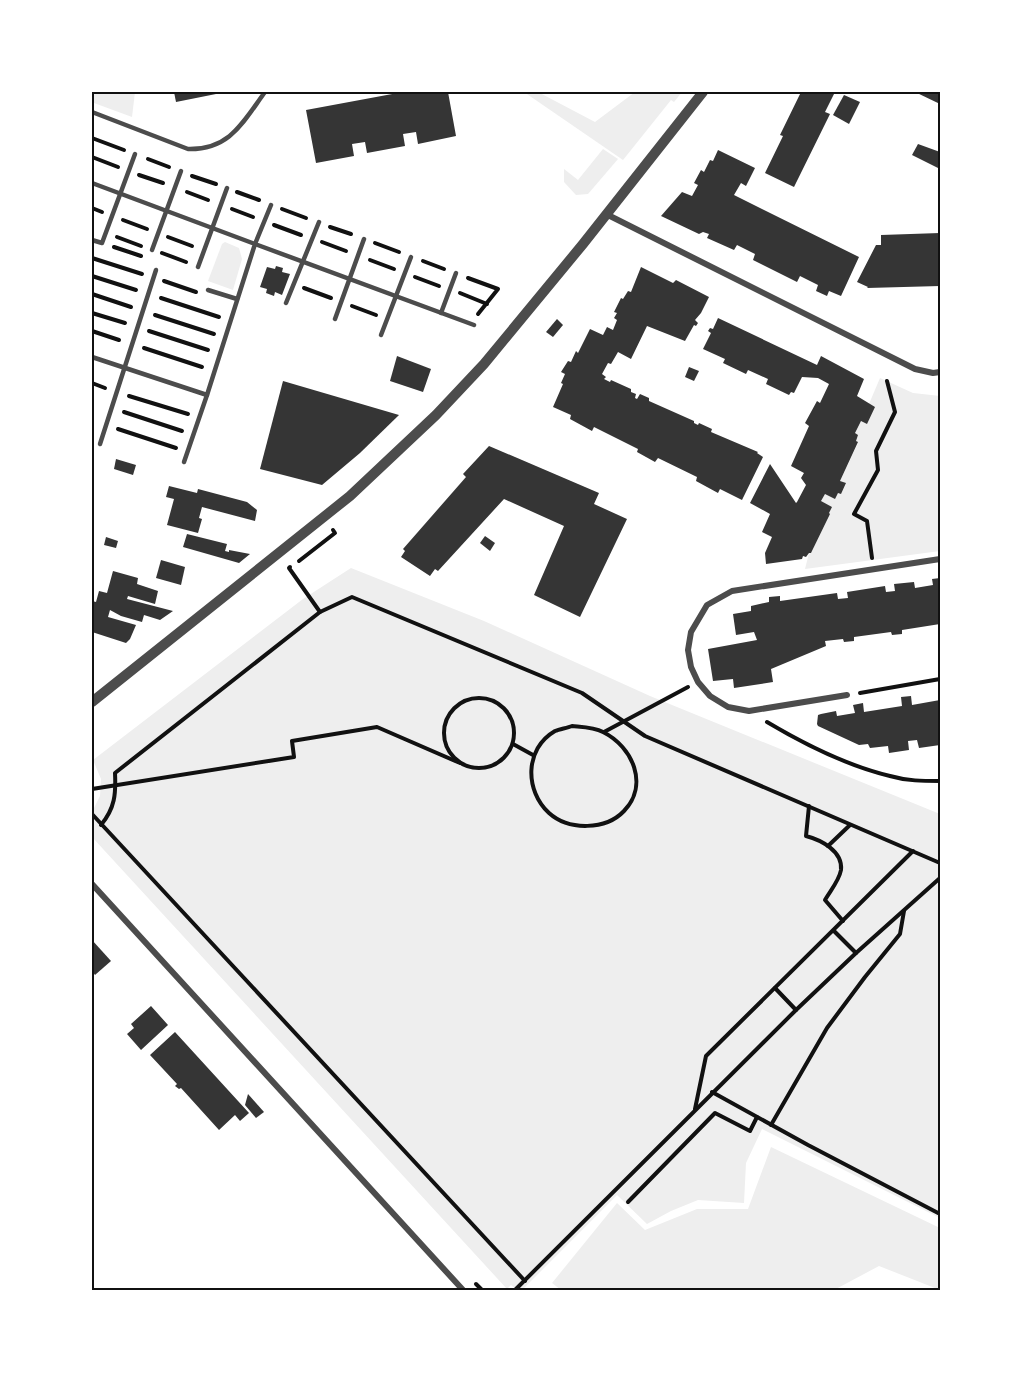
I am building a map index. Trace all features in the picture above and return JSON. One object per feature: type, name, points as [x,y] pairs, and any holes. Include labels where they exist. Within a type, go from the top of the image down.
[{"type":"street","points":[[92,702],[323,517],[386,463],[436,415],[484,364],[703,92]]},
{"type":"street","points":[[606,214],[915,369],[933,373],[940,372]]},
{"type":"street","points":[[847,695],[749,711],[728,707],[710,696],[698,682],[688,650],[691,632],[707,605],[732,591],[940,559]]},
{"type":"street","points":[[92,884],[463,1290]]},
{"type":"lane","points":[[92,112],[188,149],[202,148],[222,143],[233,134],[265,92]]},
{"type":"lane","points":[[92,240],[102,243],[135,154]]},
{"type":"lane","points":[[152,250],[181,171]]},
{"type":"lane","points":[[92,183],[474,325]]},
{"type":"lane","points":[[198,267],[227,188]]},
{"type":"lane","points":[[183,462],[255,244],[271,205]]},
{"type":"lane","points":[[286,303],[319,222]]},
{"type":"lane","points":[[335,319],[364,239]]},
{"type":"lane","points":[[381,335],[411,257]]},
{"type":"lane","points":[[100,444],[156,270]]},
{"type":"lane","points":[[441,313],[456,273]]},
{"type":"lane","points":[[208,290],[237,299]]},
{"type":"lane","points":[[92,357],[207,394]]},
{"type":"path","points":[[92,157],[487,304]]},
{"type":"path","points":[[102,243],[151,259]]},
{"type":"path","points":[[92,294],[225,337]]},
{"type":"path","points":[[92,313],[220,354]]},
{"type":"path","points":[[92,331],[214,371]]},
{"type":"path","points":[[872,554],[867,520],[854,513],[878,470],[876,451],[895,412],[886,381]]},
{"type":"path","points":[[92,383],[199,418]]},
{"type":"path","points":[[111,408],[193,435]]},
{"type":"path","points":[[106,425],[187,451]]},
{"type":"path","points":[[320,612],[289,568],[335,533],[323,517]]},
{"type":"path","points":[[101,825],[113,805],[115,773],[320,612],[352,597],[582,693],[645,736],[940,863]]},
{"type":"path","points":[[847,695],[940,679]]},
{"type":"path","points":[[604,732],[698,682]]},
{"type":"path","points":[[92,789],[294,758],[292,741],[377,728],[460,763],[481,768],[491,766],[501,761],[508,753],[513,744],[514,731],[512,720],[505,709],[495,702],[484,698],[472,698],[461,702],[451,710],[445,720],[443,732],[445,744],[451,755],[460,763]]},
{"type":"path","points":[[749,711],[782,731],[863,768],[890,777],[914,781],[940,781]]},
{"type":"path","points":[[579,727],[604,732],[627,752],[634,764],[638,784],[632,802],[609,823],[589,827],[568,823],[551,815],[541,804],[534,789],[530,771],[533,755],[543,741],[555,731],[579,727]]},
{"type":"path","points":[[513,744],[533,755]]},
{"type":"path","points":[[808,806],[806,836],[819,839],[828,846],[836,854],[841,869],[839,877],[825,900],[843,921]]},
{"type":"path","points":[[92,814],[525,1281]]},
{"type":"path","points":[[828,846],[850,825]]},
{"type":"path","points":[[695,1109],[706,1056],[913,851]]},
{"type":"path","points":[[515,1290],[796,1010],[940,878]]},
{"type":"path","points":[[771,1125],[827,1028],[900,934],[904,911]]},
{"type":"path","points":[[834,931],[856,953]]},
{"type":"path","points":[[775,988],[796,1010]]},
{"type":"path","points":[[712,1092],[940,1214]]},
{"type":"path","points":[[627,1202],[715,1113],[750,1131],[756,1117]]},
{"type":"shaded area","points":[[92,92],[135,92],[132,117],[94,103]]},
{"type":"shaded area","points":[[524,92],[538,92],[595,122],[635,92],[682,92],[674,102],[671,100],[623,160]]},
{"type":"shaded area","points":[[603,149],[618,159],[588,194],[576,195],[564,182],[564,169],[578,180]]},
{"type":"shaded area","points":[[225,242],[239,248],[242,259],[233,290],[208,281],[222,244]]},
{"type":"shaded area","points":[[880,378],[913,393],[940,396],[940,551],[805,569],[809,553],[830,514],[831,507],[821,501],[825,494],[835,498],[846,484],[840,481],[858,443],[856,441],[858,435],[855,433],[861,421],[867,424],[869,404]]},
{"type":"shaded area","points":[[351,568],[484,621],[650,696],[940,814],[940,1218],[762,1129],[746,1163],[744,1203],[698,1200],[647,1224],[617,1195],[522,1290],[517,1290],[511,1285],[507,1289],[92,837],[92,812],[100,796],[101,779],[93,760],[303,599]]},
{"type":"shaded area","points":[[771,1147],[940,1228],[940,1290],[879,1266],[834,1290],[561,1290],[552,1283],[617,1203],[645,1230],[697,1209],[748,1209]]},
{"type":"building","points":[[174,92],[220,92],[221,93],[176,102]]},
{"type":"building","points":[[403,92],[448,92],[456,136],[418,144],[416,132],[403,134],[405,146],[367,153],[365,142],[352,144],[354,156],[316,163],[306,110]]},
{"type":"building","points":[[801,92],[835,92],[825,112],[830,114],[794,187],[765,173]]},
{"type":"building","points":[[915,92],[940,92],[940,104]]},
{"type":"building","points":[[844,95],[860,102],[849,124],[833,115]]},
{"type":"building","points":[[918,144],[940,152],[940,169],[912,155]]},
{"type":"building","points":[[718,150],[755,168],[746,186],[741,183],[734,195],[859,257],[841,296],[829,291],[827,296],[816,291],[818,285],[800,276],[797,282],[753,260],[755,254],[737,245],[734,250],[707,238],[709,234],[703,232],[699,234],[661,216],[682,192],[692,196],[698,185],[694,183],[701,170],[704,172]]},
{"type":"building","points":[[940,233],[940,286],[867,288],[857,282],[876,245],[881,245],[881,235]]},
{"type":"building","points":[[276,266],[283,268],[282,272],[290,274],[282,295],[275,292],[274,296],[266,293],[267,289],[260,287],[267,267],[275,269]]},
{"type":"building","points":[[641,267],[673,283],[676,280],[709,297],[695,320],[698,323],[694,325],[685,341],[647,326],[631,359],[618,352],[602,374],[606,377],[604,379],[631,389],[637,399],[640,394],[649,398],[649,401],[694,421],[698,425],[699,423],[712,429],[711,432],[758,452],[763,457],[742,500],[720,489],[718,493],[696,481],[697,477],[658,458],[655,462],[637,452],[638,449],[594,427],[592,431],[570,419],[571,415],[553,407],[563,384],[561,383],[565,374],[561,372],[568,361],[571,362],[576,351],[578,353],[590,329],[603,335],[607,327],[613,330],[617,320],[614,318],[617,313],[614,312],[621,298],[623,299],[628,291],[631,292]]},
{"type":"building","points":[[718,318],[817,365],[821,356],[864,379],[857,396],[875,407],[867,424],[861,421],[855,433],[858,435],[856,441],[858,442],[840,481],[846,483],[841,494],[838,493],[835,499],[825,494],[821,501],[832,507],[830,514],[811,553],[806,557],[803,556],[802,559],[766,564],[765,553],[772,537],[762,532],[770,514],[750,503],[770,464],[797,502],[806,485],[801,478],[804,473],[791,466],[809,426],[805,423],[817,401],[820,403],[829,384],[818,378],[802,377],[794,393],[791,392],[789,395],[766,384],[768,379],[748,370],[746,374],[723,363],[725,359],[703,349],[711,333],[708,331],[710,328],[713,329]]},
{"type":"building","points":[[557,319],[563,325],[553,337],[546,332]]},
{"type":"building","points":[[397,356],[431,369],[423,392],[390,381]]},
{"type":"building","points":[[689,367],[699,371],[694,381],[685,377]]},
{"type":"building","points":[[283,381],[399,415],[360,453],[322,485],[260,469]]},
{"type":"building","points":[[489,446],[599,493],[594,504],[627,519],[580,617],[534,595],[564,526],[504,499],[438,571],[435,569],[430,576],[401,557],[405,551],[403,549],[466,477],[463,474]]},
{"type":"building","points":[[116,459],[136,465],[133,475],[114,469]]},
{"type":"building","points":[[169,486],[197,493],[198,489],[247,502],[257,510],[255,521],[202,507],[199,518],[202,519],[198,533],[167,525],[174,499],[166,497]]},
{"type":"building","points":[[187,534],[227,544],[225,551],[250,554],[239,563],[183,547]]},
{"type":"building","points":[[485,536],[495,543],[490,551],[480,543]]},
{"type":"building","points":[[106,537],[118,541],[116,548],[104,545]]},
{"type":"building","points":[[161,560],[185,567],[181,585],[156,578]]},
{"type":"building","points":[[113,571],[138,578],[137,584],[158,591],[155,604],[128,596],[127,599],[173,611],[160,620],[144,615],[142,622],[110,610],[108,617],[136,625],[126,643],[92,632],[92,601],[96,602],[99,591],[107,593]]},
{"type":"building","points":[[940,578],[940,624],[902,630],[902,634],[892,635],[891,632],[854,637],[854,641],[844,642],[843,639],[825,641],[826,646],[771,669],[773,682],[734,688],[733,679],[713,681],[708,649],[757,640],[754,632],[736,635],[733,614],[751,611],[751,606],[769,602],[769,597],[780,596],[780,601],[837,593],[838,599],[848,598],[847,592],[885,586],[886,592],[895,591],[894,584],[914,582],[915,588],[933,585],[932,579]]},
{"type":"building","points":[[911,696],[912,705],[940,700],[940,745],[919,748],[917,740],[908,741],[909,750],[889,753],[888,746],[870,748],[868,744],[859,745],[817,724],[818,715],[821,714],[836,711],[837,716],[855,713],[853,705],[863,703],[864,712],[902,706],[901,697]]},
{"type":"building","points":[[92,940],[111,961],[95,975],[92,971]]},
{"type":"building","points":[[151,1006],[168,1025],[141,1050],[127,1034],[134,1028],[131,1024]]},
{"type":"building","points":[[175,1032],[249,1113],[240,1121],[235,1115],[219,1130],[181,1088],[175,1086],[177,1084],[150,1055]]},
{"type":"building","points":[[248,1094],[264,1112],[256,1118],[245,1105]]}]
